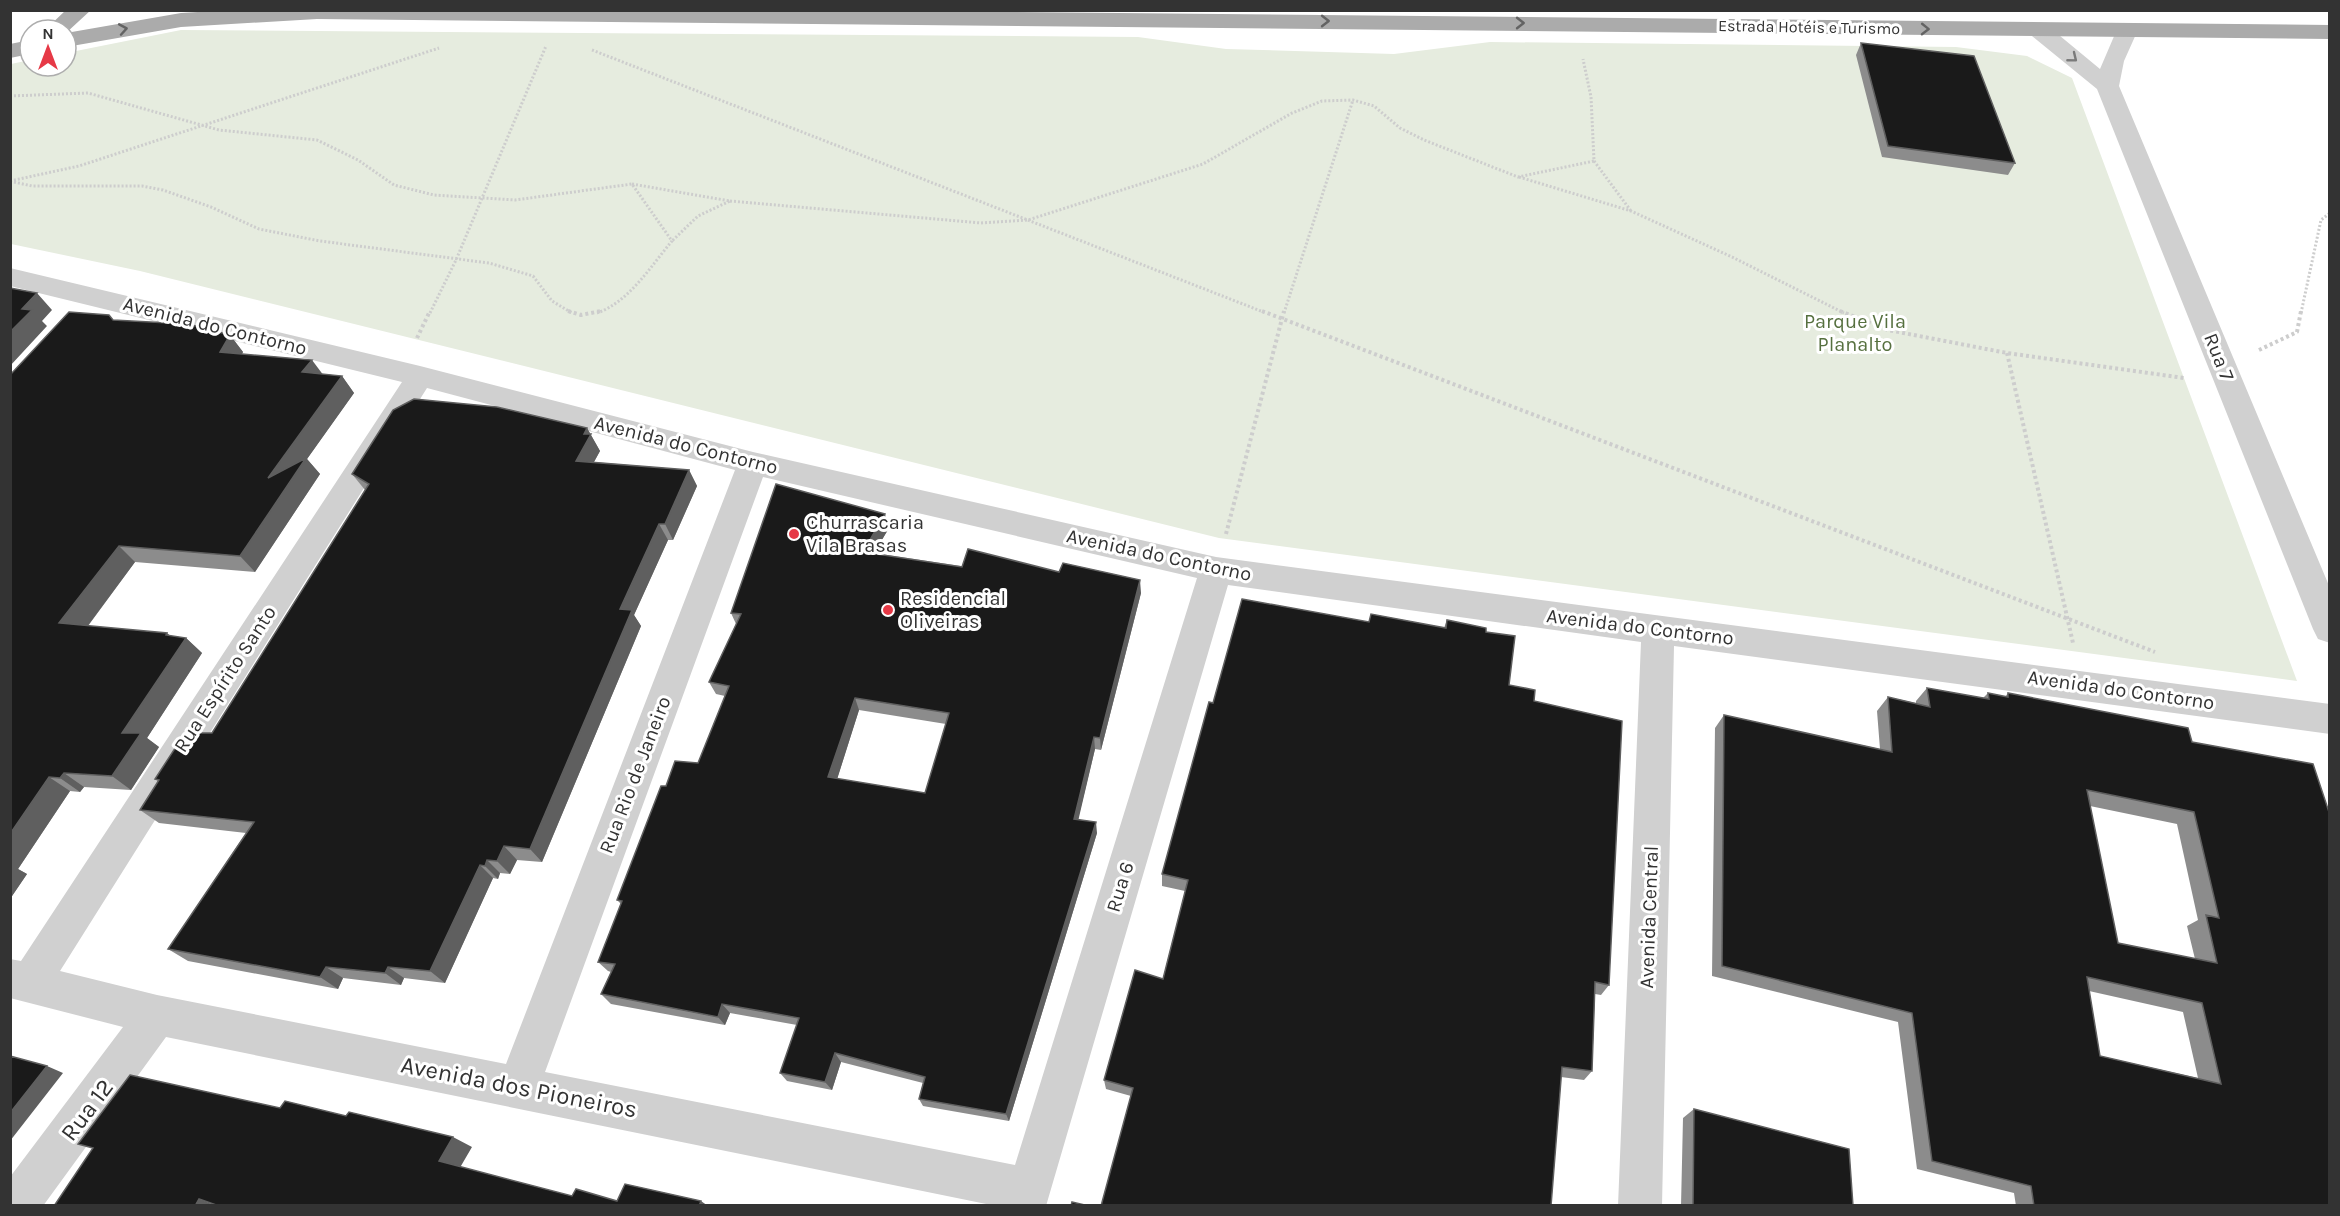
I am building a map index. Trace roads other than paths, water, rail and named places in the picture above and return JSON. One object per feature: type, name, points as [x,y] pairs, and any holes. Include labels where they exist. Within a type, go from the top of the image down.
[{"type":"main road","name":"Estrada Hotéis e Turismo","points":[[78,38],[181,20],[317,12],[1572,23],[2126,32],[2330,32]]},
{"type":"street","name":"Rua 7","points":[[2040,31],[2107,86],[2330,629]]},
{"type":"street","points":[[2107,86],[2113,61],[2126,32]]},
{"type":"street","name":"Avenida do Contorno","points":[[10,277],[411,374],[753,463],[1216,570],[1396,596],[2330,719]]},
{"type":"street","points":[[71,322],[94,297]]},
{"type":"street","name":"Rua Espírito Santo","points":[[20,980],[411,374]]},
{"type":"street","name":"Rua Rio de Janeiro","points":[[518,1087],[753,463]]},
{"type":"street","name":"Rua 6","points":[[1026,1198],[1216,570]]},
{"type":"street","name":"Avenida Central","points":[[1640,1206],[1658,629]]},
{"type":"street","name":"Avenida dos Pioneiros","points":[[20,980],[157,1016],[518,1087],[1026,1198]]},
{"type":"street","name":"Rua 12","points":[[16,1206],[157,1016]]},
{"type":"place","name":"Churrascaria Vila Brasas","points":[[794,534]]},
{"type":"place","name":"Residencial Oliveiras","points":[[888,610]]},
{"type":"park label","name":"Parque Vila Planalto","points":[[1855,332]]}]
